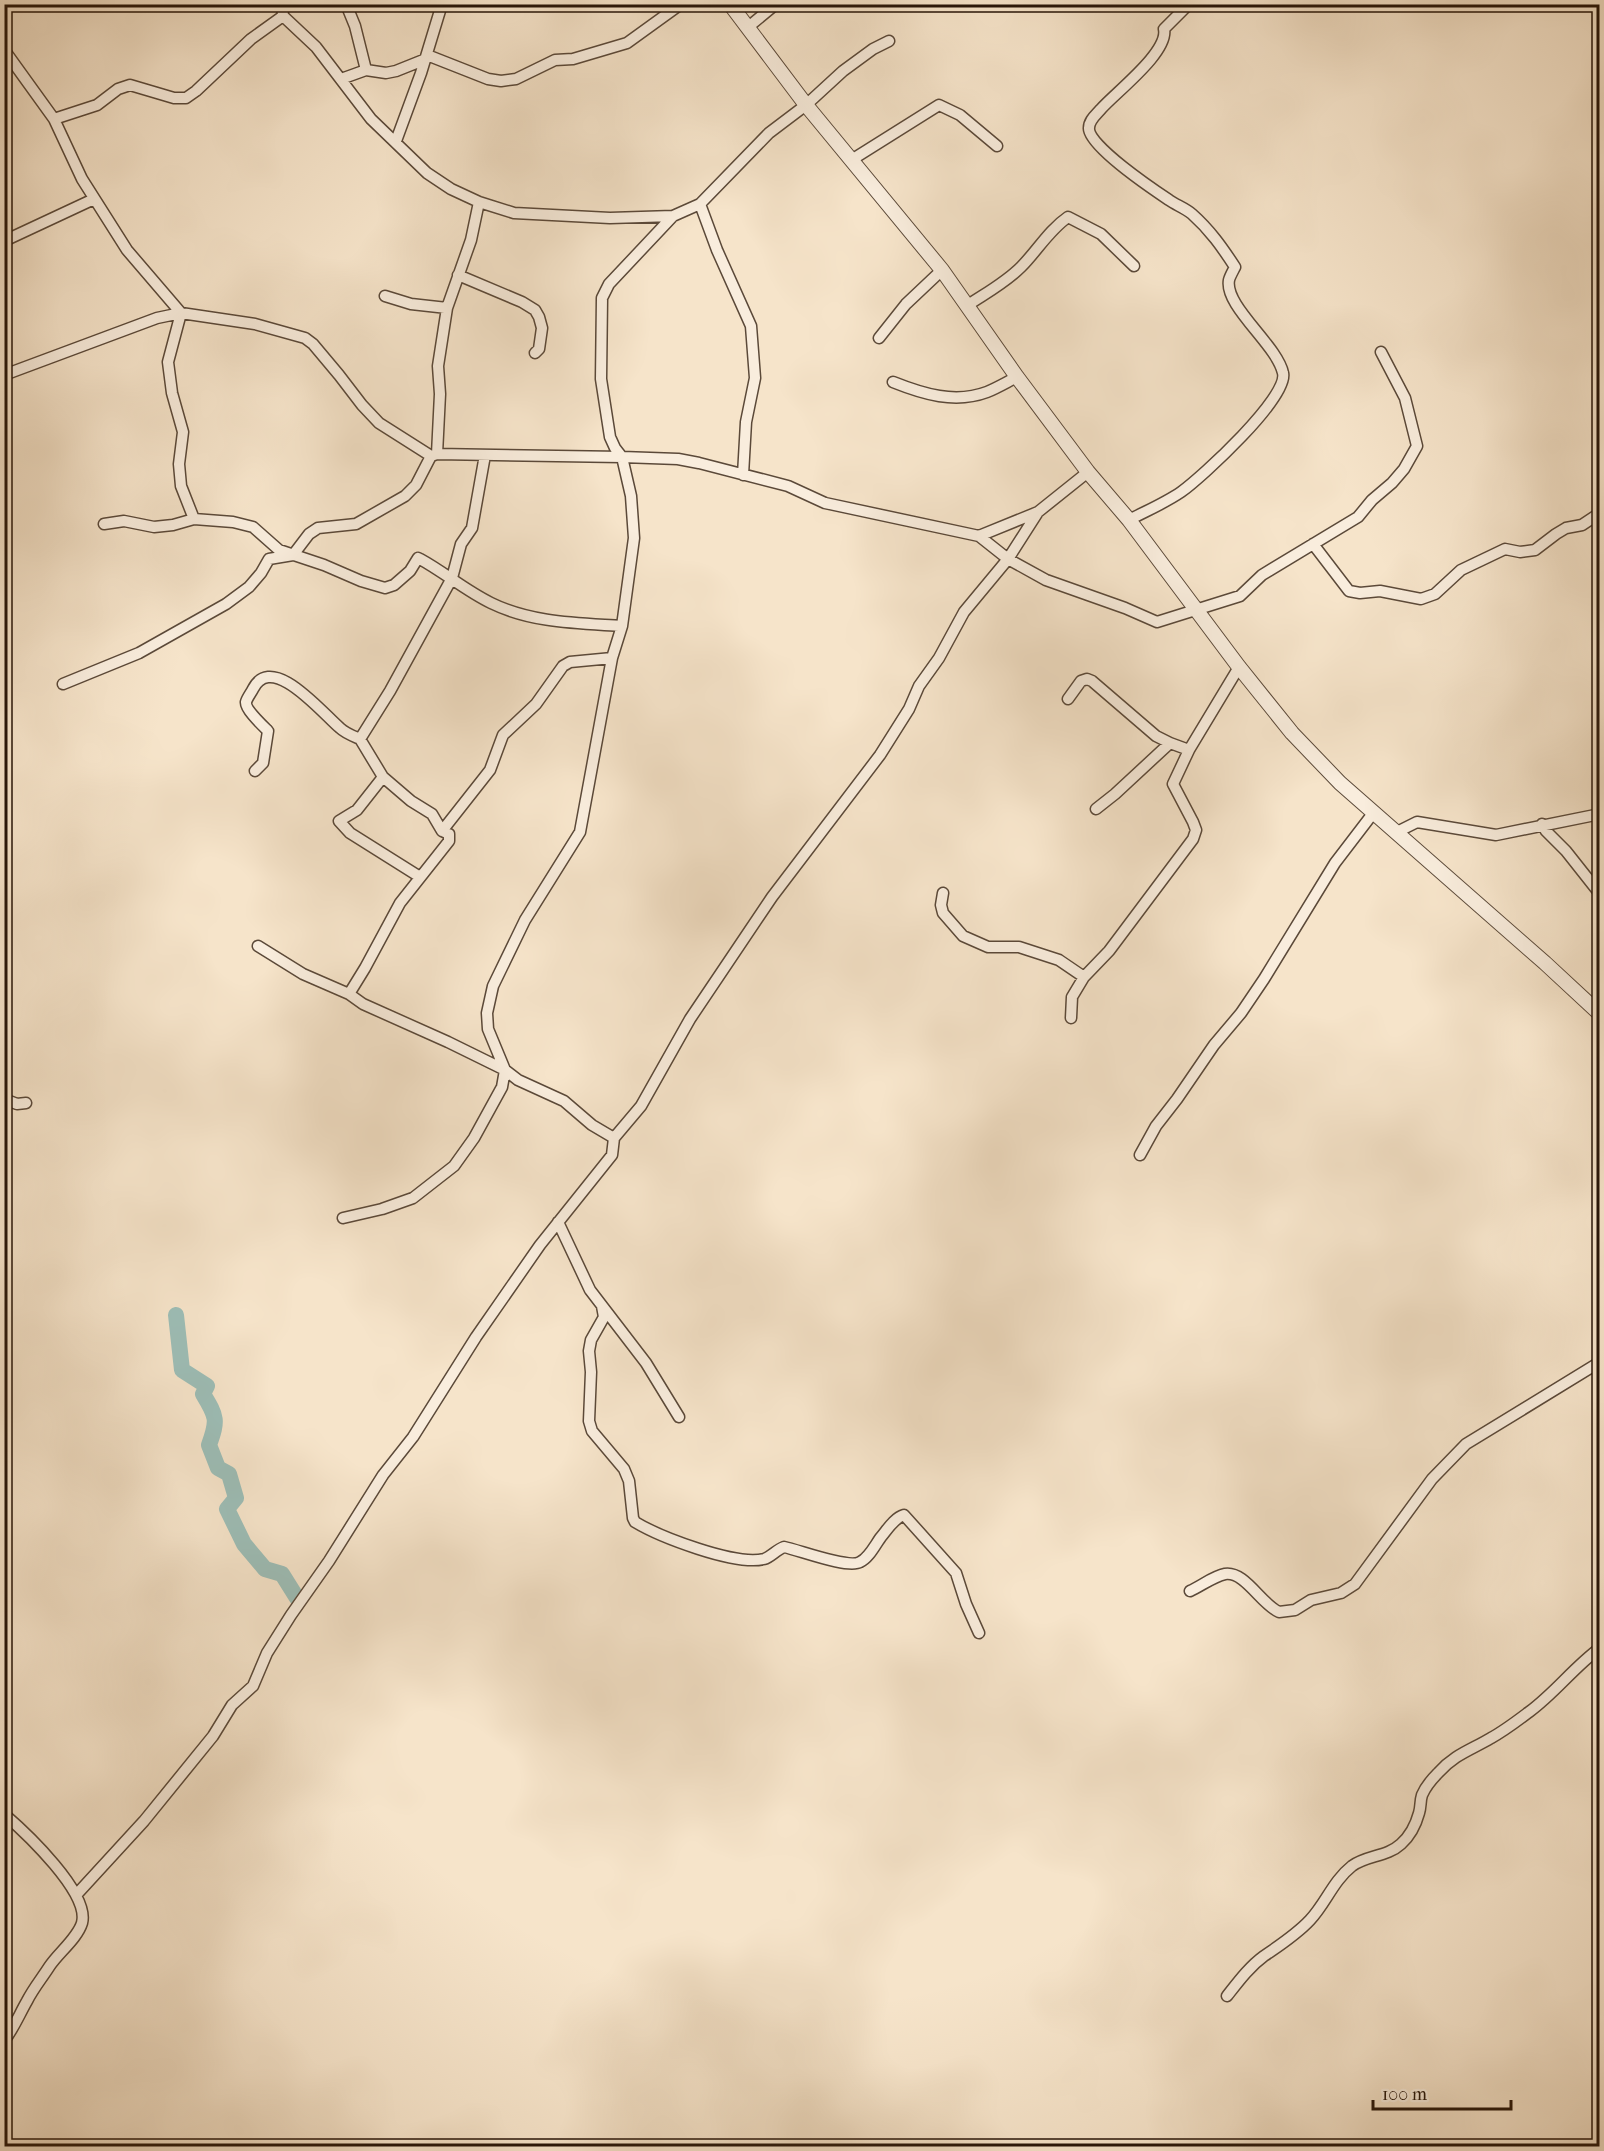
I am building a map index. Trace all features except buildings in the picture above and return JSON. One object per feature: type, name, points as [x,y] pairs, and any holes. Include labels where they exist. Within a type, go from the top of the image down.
[{"type":"street","points":[[346,4],[355,26],[366,70]]},
{"type":"street","points":[[396,141],[442,4]]},
{"type":"street","points":[[341,78],[366,70],[386,73],[396,71],[426,57],[488,79],[501,81],[516,79],[555,60],[573,59],[627,43],[681,4]]},
{"type":"street","points":[[730,4],[806,105],[853,159],[942,270],[1017,377],[1088,472],[1129,520],[1239,667],[1293,733],[1340,783],[1545,963],[1599,1014]]},
{"type":"street","points":[[747,28],[776,4]]},
{"type":"street","points":[[1129,520],[1181,492],[1232,447],[1282,386],[1284,375],[1278,361],[1233,300],[1229,280],[1235,267],[1220,243],[1190,212],[1169,201],[1102,150],[1091,137],[1088,129],[1092,119],[1107,102],[1156,54],[1164,41],[1164,29],[1189,4]]},
{"type":"street","points":[[54,119],[97,105],[118,89],[130,85],[165,96],[186,98],[196,92],[283,10],[316,47],[371,119],[427,173],[451,189],[479,202],[514,213],[610,218],[673,216],[700,204],[769,133],[806,105],[843,71],[873,49],[889,41]]},
{"type":"street","points":[[5,51],[54,119],[94,199],[127,250],[181,313]]},
{"type":"street","points":[[853,159],[939,105],[967,120],[997,146]]},
{"type":"street","points":[[4,241],[94,199]]},
{"type":"street","points":[[63,684],[139,653],[226,604],[249,587],[261,573],[268,559],[293,555],[309,534],[318,528],[356,524],[405,496],[416,485],[434,455],[440,394],[438,366],[447,308],[471,240],[479,202]]},
{"type":"street","points":[[700,204],[717,250],[751,326],[755,378],[746,422],[743,475]]},
{"type":"street","points":[[343,1218],[382,1209],[413,1198],[454,1167],[474,1138],[502,1087],[505,1070],[488,1029],[487,1013],[493,986],[525,920],[580,832],[612,658],[622,626],[634,538],[631,496],[622,457],[610,437],[601,379],[602,298],[609,284],[673,216]]},
{"type":"street","points":[[968,305],[1006,281],[1026,262],[1060,222],[1068,217],[1101,234],[1134,266]]},
{"type":"street","points":[[879,338],[906,304],[942,270]]},
{"type":"street","points":[[458,275],[522,302],[535,310],[542,328],[539,349],[535,353]]},
{"type":"street","points":[[385,296],[411,304],[447,308]]},
{"type":"street","points":[[181,313],[168,362],[172,393],[183,432],[179,464],[181,486],[194,519]]},
{"type":"street","points":[[4,375],[157,318],[181,313],[255,324],[305,338],[313,344],[379,423],[434,455],[622,457],[678,459],[699,463],[788,486],[825,503],[979,536],[1008,559],[1046,580],[1157,622],[1240,596],[1262,575],[1358,517],[1372,500],[1392,483],[1417,446],[1405,398],[1381,352]]},
{"type":"street","points":[[894,382],[934,396],[961,398],[986,393],[1017,377]]},
{"type":"street","points":[[360,739],[390,691],[452,578],[461,544],[472,528],[485,455]]},
{"type":"street","points":[[979,536],[1038,512],[1088,472]]},
{"type":"street","points":[[77,1894],[144,1821],[213,1736],[232,1706],[253,1686],[267,1653],[383,1475],[413,1437],[476,1337],[540,1245],[612,1155],[614,1138],[641,1106],[690,1019],[772,897],[880,754],[909,709],[919,686],[939,658],[964,612],[1008,559],[1038,512]]},
{"type":"street","points":[[1313,544],[1349,591],[1360,593],[1380,591],[1421,599],[1435,594],[1461,570],[1475,562],[1491,557],[1504,549],[1520,552],[1535,550],[1566,528],[1582,525],[1599,513]]},
{"type":"street","points":[[104,524],[124,521],[154,527],[194,519],[233,522],[253,527],[279,550],[385,588],[394,585],[410,571],[417,558],[490,603],[543,620],[622,626]]},
{"type":"street","points":[[442,831],[490,770],[502,735],[536,704],[563,666],[570,662],[612,658]]},
{"type":"street","points":[[1071,1018],[1072,997],[1084,977],[1109,951],[1193,840],[1196,830],[1173,784],[1189,750],[1239,667]]},
{"type":"street","points":[[255,771],[263,763],[268,731],[247,707],[246,702],[255,684],[261,678],[269,676],[305,694],[342,730],[360,739],[383,777],[411,801],[432,814],[442,831],[449,834],[449,841],[400,903],[349,994]]},
{"type":"street","points":[[1068,699],[1082,681],[1088,679],[1156,736],[1189,750]]},
{"type":"street","points":[[1096,809],[1170,743]]},
{"type":"street","points":[[383,777],[357,810],[339,821],[350,833],[420,877]]},
{"type":"street","points":[[1140,1155],[1156,1126],[1264,979],[1335,863],[1374,812]]},
{"type":"street","points":[[1397,832],[1417,822],[1496,836],[1542,824],[1599,814]]},
{"type":"street","points":[[1542,824],[1599,894]]},
{"type":"street","points":[[943,893],[941,905],[943,913],[963,936],[988,947],[1019,947],[1059,960],[1084,977]]},
{"type":"street","points":[[258,946],[303,974],[448,1042],[505,1070],[518,1080],[564,1101],[592,1125],[614,1138]]},
{"type":"street","points":[[4,1099],[17,1104],[26,1103]]},
{"type":"street","points":[[558,1222],[590,1290],[646,1363],[679,1418]]},
{"type":"street","points":[[602,1306],[604,1317],[591,1340],[589,1351],[591,1372],[589,1421],[592,1431],[624,1469],[629,1481],[635,1522],[720,1556],[765,1559],[784,1547],[854,1564],[866,1558],[886,1531],[899,1517],[904,1515],[956,1573],[979,1633]]},
{"type":"street","points":[[1190,1591],[1226,1574],[1235,1575],[1245,1579],[1262,1600],[1279,1612],[1295,1610],[1311,1600],[1341,1593],[1355,1584],[1432,1479],[1466,1444],[1599,1362]]},
{"type":"street","points":[[1227,1996],[1246,1972],[1264,1956],[1280,1947],[1310,1920],[1324,1904],[1337,1879],[1354,1864],[1389,1853],[1402,1844],[1413,1830],[1419,1814],[1422,1795],[1450,1761],[1467,1749],[1491,1739],[1531,1711],[1599,1648]]},
{"type":"street","points":[[4,1814],[62,1874],[77,1894],[82,1911],[82,1923],[27,2000],[16,2025],[4,2041]]},
{"type":"waterway","points":[[176,1315],[182,1370],[207,1386],[203,1394],[215,1419],[209,1445],[218,1468],[229,1474],[236,1498],[227,1509],[244,1544],[265,1569],[282,1574],[297,1598]]}]
